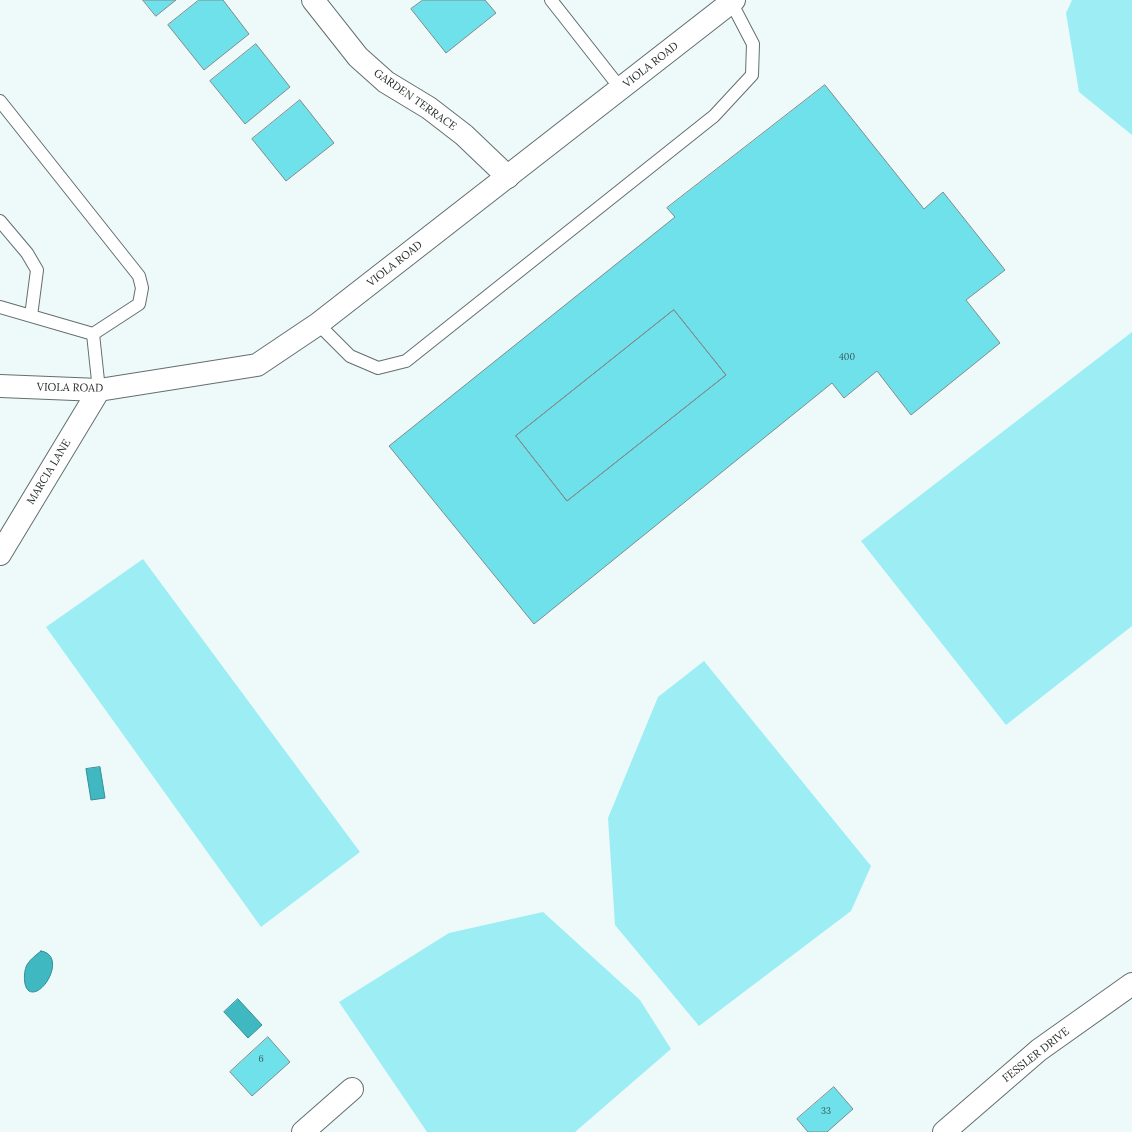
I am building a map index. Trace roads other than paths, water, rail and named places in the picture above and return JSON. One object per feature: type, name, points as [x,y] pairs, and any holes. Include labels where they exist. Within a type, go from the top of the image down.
[{"type":"street","name":"GARDEN TERRACE","points":[[313,0],[358,57],[386,82],[429,108],[464,134],[508,177]]},
{"type":"street","name":"VIOLA ROAD","points":[[0,386],[99,390],[257,365],[318,324],[732,1]]},
{"type":"street","name":"MARCIA LANE","points":[[0,554],[99,390]]},
{"type":"street","name":"FESSLER DRIVE","points":[[944,1132],[1040,1050],[1132,984]]},
{"type":"street","points":[[303,1132],[352,1089]]},
{"type":"lane","points":[[551,0],[621,89]]},
{"type":"lane","points":[[318,324],[350,356],[378,368],[406,361],[714,116],[752,75],[753,44],[732,1]]},
{"type":"lane","points":[[0,101],[139,276],[142,288],[139,304],[93,334],[0,307]]},
{"type":"lane","points":[[0,221],[27,254],[37,270],[31,316]]},
{"type":"lane","points":[[93,334],[99,390]]}]
